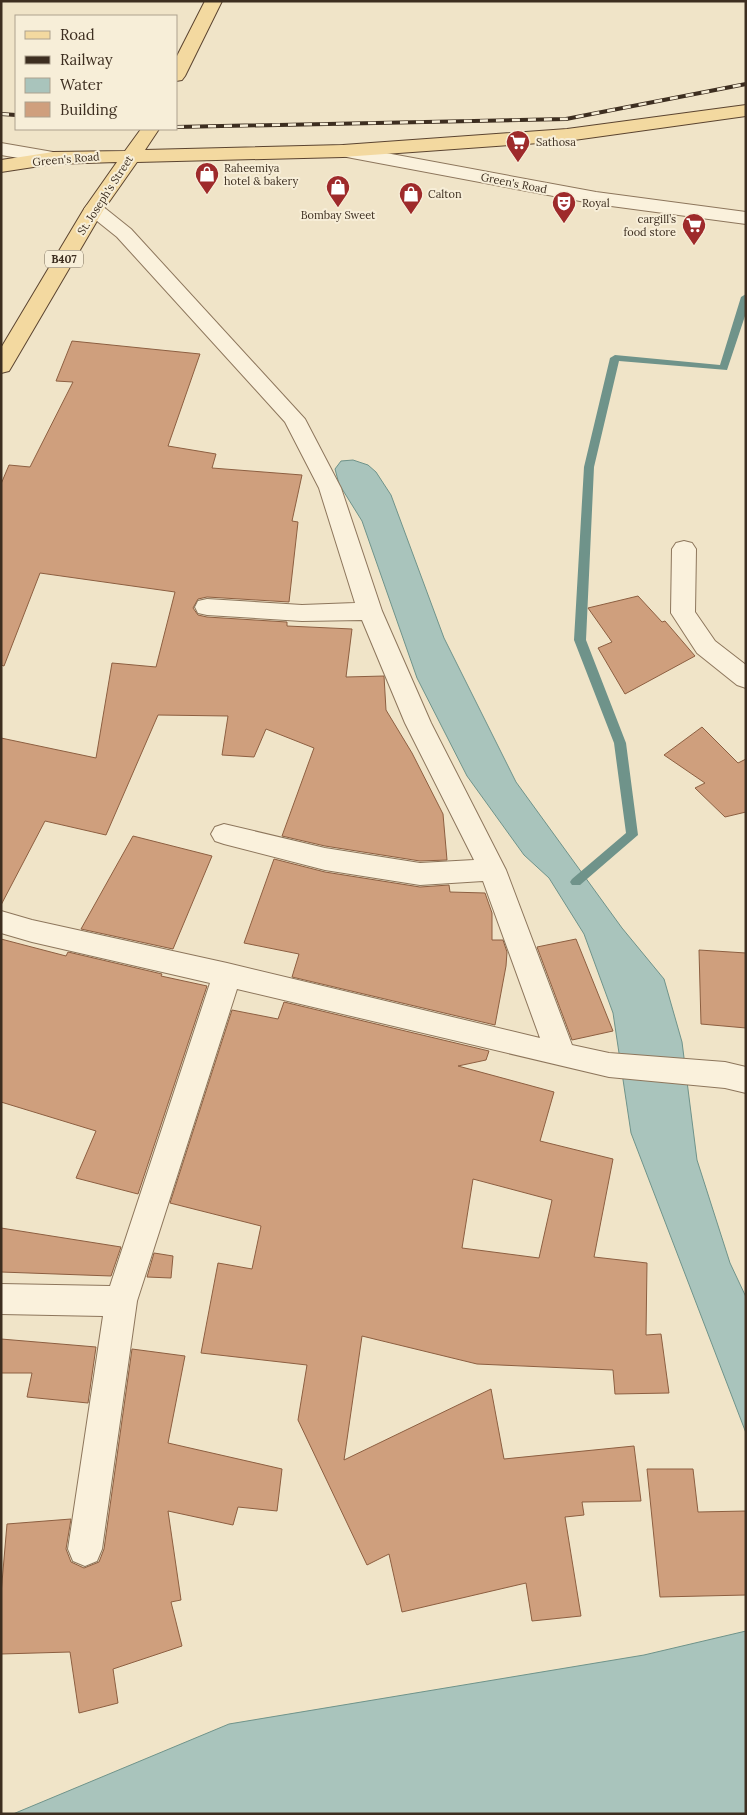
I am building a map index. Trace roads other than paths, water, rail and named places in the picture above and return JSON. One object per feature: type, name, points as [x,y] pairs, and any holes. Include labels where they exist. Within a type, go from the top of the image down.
[{"type":"main road","points":[[178,72],[214,1]]},
{"type":"main road","name":"Green's Road","points":[[1,166],[53,158],[343,151],[567,135],[746,110]]},
{"type":"main road","name":"St. Joseph's Street","points":[[1,366],[94,209],[149,130]]},
{"type":"street","points":[[1,149],[53,158]]},
{"type":"street","name":"Green's Road","points":[[343,151],[596,198],[746,218]]},
{"type":"street","points":[[94,209],[124,234],[294,419],[330,488],[370,611],[418,723],[492,870],[561,1056]]},
{"type":"street","points":[[684,549],[683,614],[706,647],[746,679]]},
{"type":"street","points":[[207,607],[302,613],[370,611]]},
{"type":"street","points":[[224,834],[325,859],[420,874],[492,870]]},
{"type":"street","points":[[1,922],[32,931],[227,975],[561,1056],[609,1065],[735,1077]]},
{"type":"street","points":[[86,1550],[121,1301],[227,975]]},
{"type":"street","points":[[1,1299],[121,1301]]},
{"type":"water","points":[[353,460],[368,465],[376,472],[391,495],[444,638],[516,782],[622,928],[664,979],[682,1042],[697,1160],[730,1263],[746,1297],[746,1433],[631,1133],[613,1013],[584,934],[549,878],[524,855],[467,776],[417,678],[362,521],[339,484],[335,469],[341,461]]},
{"type":"water","points":[[746,1631],[746,1814],[13,1814],[229,1724],[644,1655]]},
{"type":"waterway","points":[[576,882],[632,835],[620,743],[580,640],[589,467],[615,358],[724,368],[746,297]]},
{"type":"railway","points":[[178,127],[566,119],[746,84]]},
{"type":"railway","points":[[1,114],[15,115]]},
{"type":"place","name":"Sathosa","points":[[518,163]]},
{"type":"place","name":"Raheemiya hotel & bakery","points":[[207,195]]},
{"type":"place","name":"Bombay Sweet","points":[[338,208]]},
{"type":"place","name":"Calton","points":[[411,215]]},
{"type":"place","name":"Royal","points":[[564,224]]},
{"type":"place","name":"cargill’s food store","points":[[694,246]]}]
